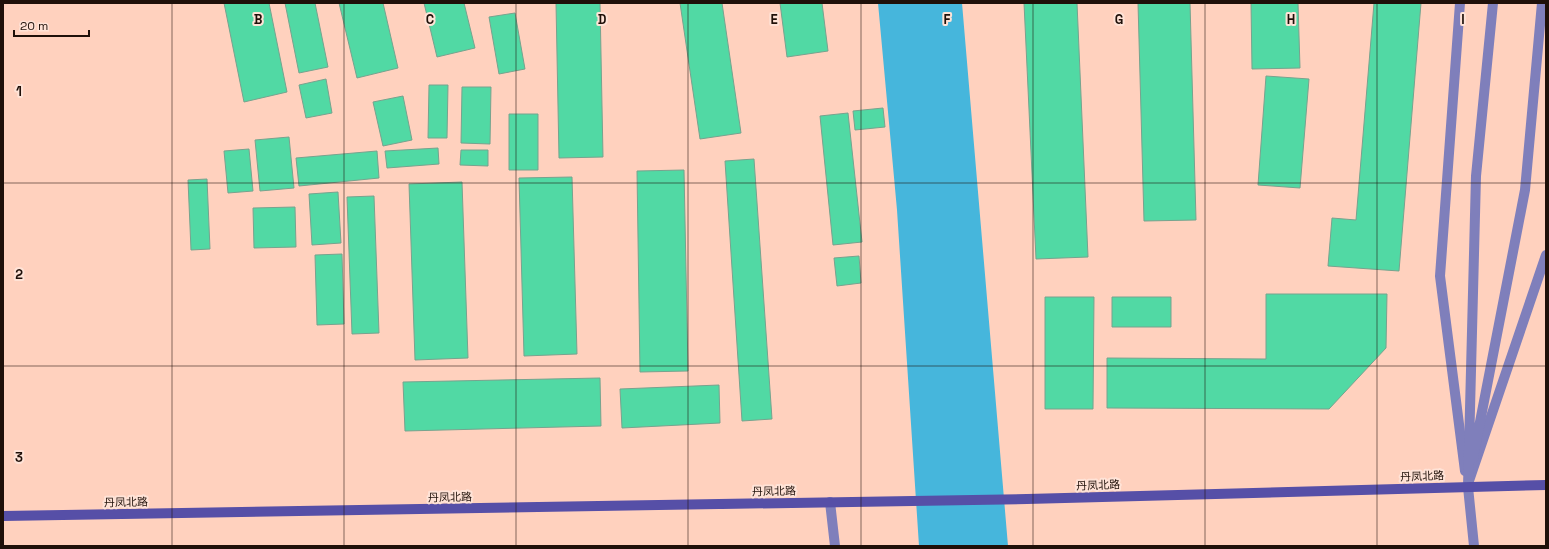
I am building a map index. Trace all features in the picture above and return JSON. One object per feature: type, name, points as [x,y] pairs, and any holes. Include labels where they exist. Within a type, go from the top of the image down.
[{"type":"main road","name":"丹凤北路","points":[[3,516],[1027,499],[1546,485]]},
{"type":"street","points":[[1460,3],[1440,276],[1468,487],[1474,546]]},
{"type":"street","points":[[1468,487],[1476,176],[1493,3]]},
{"type":"street","points":[[1468,487],[1525,190],[1542,3]]},
{"type":"street","points":[[1468,487],[1546,255]]},
{"type":"street","points":[[830,502],[835,546]]},
{"type":"water","points":[[878,3],[962,3],[1008,546],[919,546],[897,210]]},
{"type":"building","points":[[224,3],[269,3],[287,92],[244,102]]},
{"type":"building","points":[[285,3],[315,3],[328,67],[299,73]]},
{"type":"building","points":[[339,3],[383,3],[398,68],[357,78]]},
{"type":"building","points":[[424,3],[464,3],[475,48],[437,57]]},
{"type":"building","points":[[556,3],[600,3],[603,157],[559,158]]},
{"type":"building","points":[[680,3],[722,3],[741,133],[700,139]]},
{"type":"building","points":[[780,3],[822,3],[828,51],[787,57]]},
{"type":"building","points":[[1024,3],[1077,3],[1088,257],[1036,259]]},
{"type":"building","points":[[1138,3],[1190,3],[1196,220],[1144,221]]},
{"type":"building","points":[[1251,3],[1298,3],[1300,68],[1252,69]]},
{"type":"building","points":[[1374,3],[1421,3],[1399,271],[1328,266],[1332,218],[1356,220]]},
{"type":"building","points":[[515,13],[525,69],[499,74],[489,17]]},
{"type":"building","points":[[1266,76],[1309,79],[1300,188],[1258,185]]},
{"type":"building","points":[[326,79],[332,113],[306,118],[299,85]]},
{"type":"building","points":[[429,85],[448,85],[447,138],[428,138]]},
{"type":"building","points":[[462,87],[491,87],[490,144],[461,143]]},
{"type":"building","points":[[403,96],[412,140],[383,146],[373,102]]},
{"type":"building","points":[[883,108],[885,127],[855,130],[853,111]]},
{"type":"building","points":[[848,113],[862,242],[833,245],[820,116]]},
{"type":"building","points":[[509,114],[538,114],[538,170],[509,170]]},
{"type":"building","points":[[289,137],[294,188],[260,191],[255,140]]},
{"type":"building","points":[[438,148],[439,164],[387,168],[385,151]]},
{"type":"building","points":[[249,149],[253,191],[228,193],[224,151]]},
{"type":"building","points":[[461,150],[488,150],[488,166],[460,165]]},
{"type":"building","points":[[377,151],[379,178],[299,186],[296,158]]},
{"type":"building","points":[[754,159],[772,419],[742,421],[725,161]]},
{"type":"building","points":[[684,170],[688,371],[640,372],[637,171]]},
{"type":"building","points":[[572,177],[577,354],[524,356],[519,178]]},
{"type":"building","points":[[207,179],[210,249],[191,250],[188,180]]},
{"type":"building","points":[[462,182],[468,358],[415,360],[409,184]]},
{"type":"building","points":[[338,192],[341,243],[312,245],[309,194]]},
{"type":"building","points":[[374,196],[379,333],[352,334],[347,197]]},
{"type":"building","points":[[295,207],[296,247],[254,248],[253,208]]},
{"type":"building","points":[[342,254],[344,324],[317,325],[315,255]]},
{"type":"building","points":[[859,256],[861,283],[837,286],[834,258]]},
{"type":"building","points":[[1266,294],[1387,294],[1386,348],[1329,409],[1107,408],[1107,358],[1266,359]]},
{"type":"building","points":[[1045,297],[1094,297],[1093,409],[1045,409]]},
{"type":"building","points":[[1112,297],[1171,297],[1171,327],[1112,327]]},
{"type":"building","points":[[600,378],[601,426],[405,431],[403,382]]},
{"type":"building","points":[[719,385],[720,423],[622,428],[620,389]]}]
